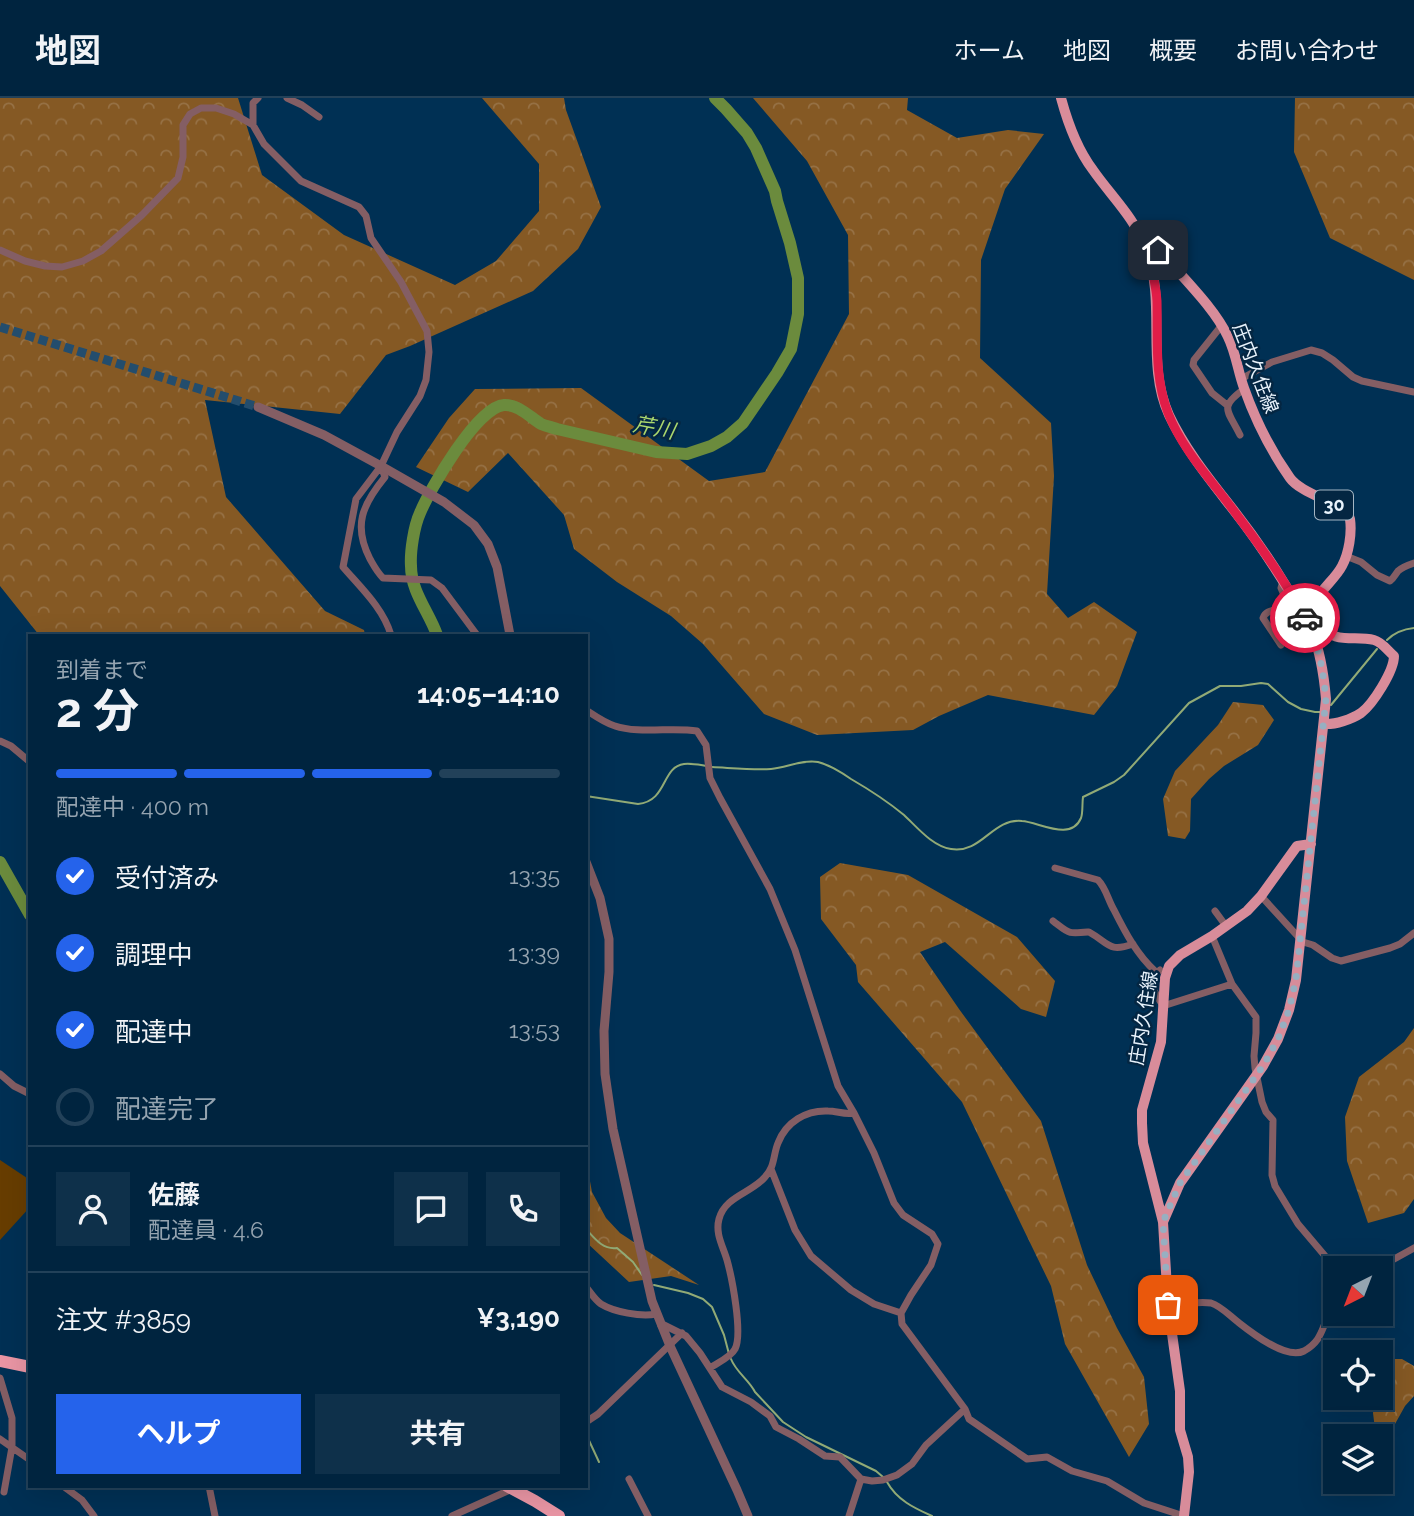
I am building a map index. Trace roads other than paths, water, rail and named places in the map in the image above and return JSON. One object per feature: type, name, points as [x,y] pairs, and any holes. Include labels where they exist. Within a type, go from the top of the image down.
[{"type":"highway","points":[[0,1361],[28,1367]]},
{"type":"highway","points":[[514,1488],[559,1516]]},
{"type":"main road","name":"庄内久住線","points":[[1061,98],[1068,123],[1092,170],[1135,226],[1146,248],[1157,299],[1157,361],[1168,413],[1202,470],[1283,580],[1301,611],[1312,632],[1323,668],[1326,699],[1296,979],[1289,1010],[1278,1039],[1257,1076],[1180,1183],[1163,1222]]},
{"type":"main road","name":"庄内久住線","points":[[1146,248],[1158,250],[1222,324],[1259,425],[1292,481],[1305,491],[1345,510],[1350,517],[1349,538],[1342,568],[1318,597],[1314,607]]},
{"type":"main road","points":[[1314,607],[1322,628],[1330,635],[1374,640],[1394,656],[1394,665],[1371,704],[1362,713],[1324,724]]},
{"type":"main road","name":"庄内久住線","points":[[1184,1516],[1188,1457],[1180,1430],[1180,1391],[1168,1305],[1163,1222],[1143,1143],[1142,1123],[1142,1110],[1161,1042],[1165,978],[1169,966],[1180,955],[1247,911],[1261,897],[1297,846],[1311,844]]},
{"type":"street","points":[[287,98],[319,117]]},
{"type":"street","points":[[253,125],[256,101]]},
{"type":"street","points":[[0,250],[25,261],[62,267],[83,261],[101,251],[118,238],[178,178],[183,157],[183,125],[190,114],[201,108],[216,108],[253,125],[264,144],[301,181],[359,207],[366,216],[371,238],[401,282],[427,331],[429,352],[426,380],[420,396],[397,432],[385,468],[385,477],[373,491],[361,519],[360,530],[364,546],[377,573],[383,578],[431,580],[442,588],[476,634]]},
{"type":"street","points":[[1222,324],[1193,365],[1212,393],[1227,405]]},
{"type":"street","points":[[1240,435],[1227,411],[1231,397],[1272,362],[1311,350],[1333,360],[1362,382],[1414,392]]},
{"type":"street","points":[[258,407],[324,435],[444,502],[467,519],[484,537],[493,556],[500,578],[510,634]]},
{"type":"street","points":[[385,468],[356,499],[342,568],[363,589],[387,623],[391,634]]},
{"type":"street","points":[[1346,556],[1362,562],[1377,575],[1390,581],[1399,570],[1414,563]]},
{"type":"street","points":[[1281,645],[1263,618],[1270,610],[1284,607],[1286,600],[1281,588],[1283,580]]},
{"type":"street","points":[[1301,611],[1314,607]]},
{"type":"street","points":[[588,711],[615,726],[631,729],[697,731],[706,745],[710,778],[771,889],[795,950],[838,1086],[855,1113],[894,1203],[903,1215],[932,1234],[938,1244],[931,1265],[901,1313],[902,1324],[965,1409],[969,1419],[1027,1459],[1047,1457],[1072,1471],[1107,1481],[1144,1503],[1184,1516]]},
{"type":"street","points":[[0,741],[11,746],[28,760]]},
{"type":"street","points":[[588,868],[606,920],[610,951],[604,1031],[605,1074],[613,1129],[635,1229],[661,1326],[747,1516]]},
{"type":"street","points":[[1055,869],[1098,880],[1133,944],[1156,972]]},
{"type":"street","points":[[1261,897],[1300,940],[1341,961],[1390,948],[1414,933]]},
{"type":"street","points":[[1215,911],[1226,926]]},
{"type":"street","points":[[1053,921],[1069,933],[1089,932],[1114,948],[1120,949],[1133,944]]},
{"type":"street","points":[[1212,936],[1232,984],[1256,1017],[1254,1056],[1262,1102],[1273,1120],[1272,1175],[1275,1186],[1298,1224],[1325,1256]]},
{"type":"street","points":[[1169,966],[1156,972],[1152,978],[1152,986],[1163,1006],[1232,984]]},
{"type":"street","points":[[0,1074],[28,1093]]},
{"type":"street","points":[[709,1368],[734,1352],[738,1340],[735,1299],[727,1259],[718,1237],[719,1220],[725,1206],[764,1180],[771,1169],[777,1144],[787,1126],[807,1113],[855,1113]]},
{"type":"street","points":[[771,1169],[795,1230],[811,1256],[851,1290],[874,1304],[901,1313]]},
{"type":"street","points":[[1393,1260],[1414,1248]]},
{"type":"street","points":[[588,1290],[602,1304],[629,1313],[644,1315],[655,1310]]},
{"type":"street","points":[[1168,1305],[1210,1303],[1285,1352],[1295,1354],[1319,1340],[1325,1326]]},
{"type":"street","points":[[661,1326],[681,1333],[690,1340],[722,1387],[751,1402],[770,1416],[776,1427],[825,1456],[840,1457],[862,1479],[883,1480],[897,1475],[912,1464],[926,1445],[965,1409]]},
{"type":"street","points":[[588,1421],[681,1333]]},
{"type":"street","points":[[0,1378],[12,1418],[12,1447],[4,1492]]},
{"type":"street","points":[[0,1439],[28,1459]]},
{"type":"street","points":[[629,1479],[648,1516]]},
{"type":"street","points":[[849,1516],[862,1479]]},
{"type":"street","points":[[65,1488],[82,1500],[94,1516]]},
{"type":"street","points":[[209,1488],[215,1516]]},
{"type":"street","points":[[452,1516],[514,1488]]},
{"type":"waterway","name":"芹川","points":[[437,634],[417,593],[412,575],[411,554],[416,525],[434,486],[456,451],[481,419],[493,409],[509,405],[541,424],[557,429],[656,452],[687,454],[711,446],[743,423],[791,349],[798,314],[798,278],[775,191],[747,133],[715,98]]},
{"type":"waterway","points":[[1387,640],[1399,632],[1414,628]]},
{"type":"waterway","points":[[1331,705],[1377,649]]},
{"type":"waterway","points":[[712,767],[764,769],[812,761],[822,763],[885,800],[937,844],[951,849],[962,849],[1012,822],[1022,821],[1054,829],[1070,829],[1082,816],[1083,797],[1124,775],[1189,703],[1220,686],[1268,684],[1288,702],[1301,709],[1322,712]]},
{"type":"waterway","points":[[588,796],[638,804],[648,802],[660,791],[671,771],[677,766],[707,766]]},
{"type":"waterway","name":"芹川","points":[[0,862],[28,911]]},
{"type":"waterway","points":[[588,1231],[603,1246],[617,1248],[633,1262],[642,1275]]},
{"type":"waterway","points":[[654,1285],[688,1293],[703,1299],[712,1307],[729,1354]]},
{"type":"waterway","points":[[731,1359],[755,1392],[783,1422],[883,1477]]},
{"type":"waterway","points":[[588,1438],[599,1462]]},
{"type":"waterway","points":[[887,1482],[901,1499],[932,1516]]},
{"type":"tunnel","points":[[0,327],[258,407]]}]
